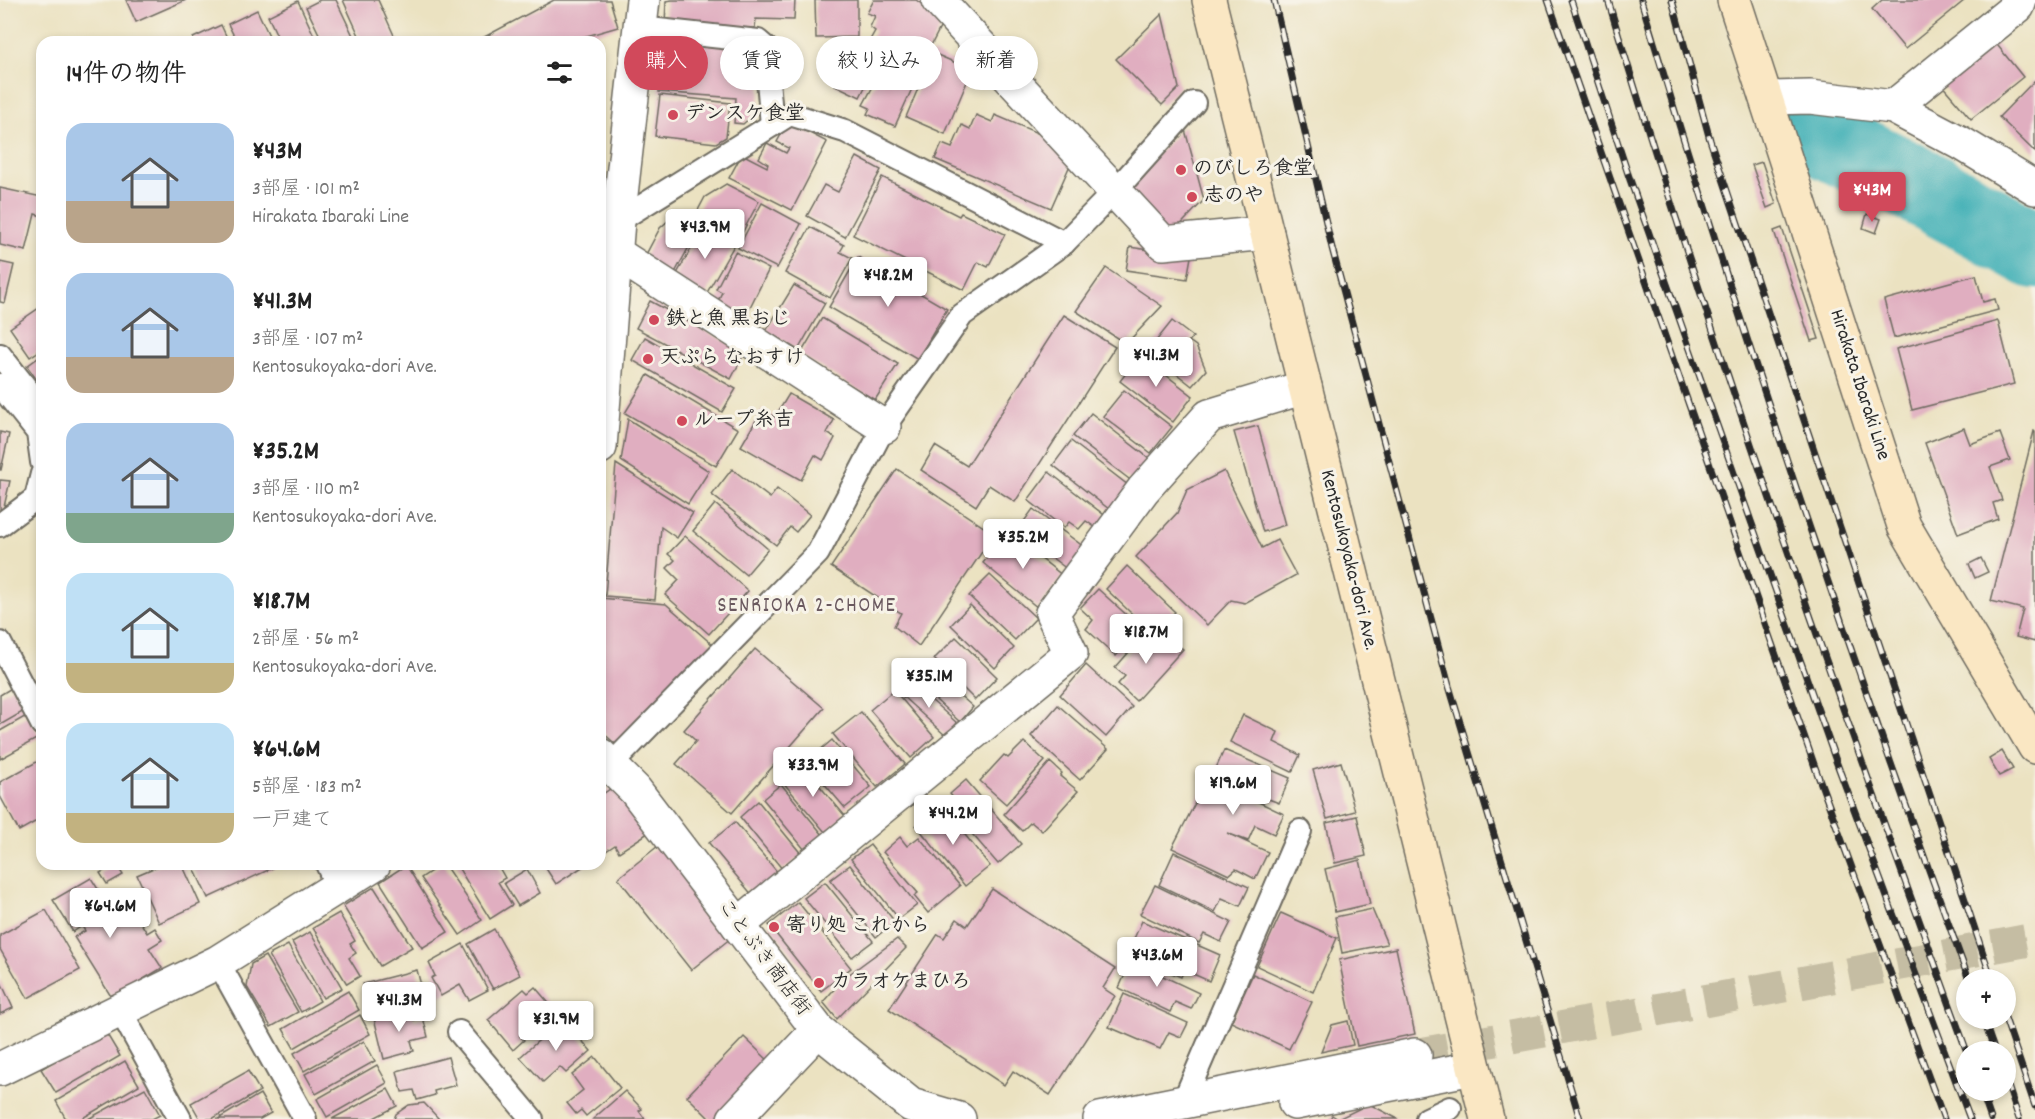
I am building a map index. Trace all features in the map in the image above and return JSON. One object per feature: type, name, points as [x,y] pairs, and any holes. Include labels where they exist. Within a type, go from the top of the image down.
[{"type":"street","points":[[938,0],[1163,243],[1267,233]]},
{"type":"street","name":"Kentosukoyaka-dori Ave.","points":[[1209,0],[1487,1119]]},
{"type":"street","name":"Hirakata Ibaraki Line","points":[[1734,0],[1904,526],[2035,747]]},
{"type":"street","points":[[1893,107],[2018,6],[2020,0]]},
{"type":"street","points":[[606,341],[612,235],[642,14]]},
{"type":"street","points":[[1766,99],[1810,97],[1893,107],[1961,143],[2035,188]]},
{"type":"street","points":[[612,235],[884,427]]},
{"type":"street","points":[[738,925],[1071,654],[1052,613],[1143,490],[1209,416],[1305,387]]},
{"type":"street","name":"ことぶき商店街","points":[[606,761],[635,790],[818,1030],[911,1105],[959,1119]]},
{"type":"street","points":[[0,1069],[218,962],[332,876],[353,870]]},
{"type":"street","points":[[734,1119],[818,1030]]},
{"type":"street","points":[[1192,1114],[1415,1055]]},
{"type":"street","points":[[1115,1117],[1192,1114],[1473,1068]]},
{"type":"lane","points":[[642,14],[758,41],[765,47],[772,125]]},
{"type":"lane","points":[[606,759],[818,553],[884,427],[962,315],[1064,243],[1115,191],[1194,103]]},
{"type":"lane","points":[[612,235],[790,114],[845,131],[1064,243]]},
{"type":"lane","points":[[0,355],[36,400]]},
{"type":"lane","points":[[0,385],[36,430]]},
{"type":"lane","points":[[0,525],[36,498]]},
{"type":"lane","points":[[0,643],[36,707]]},
{"type":"lane","points":[[1192,1114],[1300,831]]},
{"type":"lane","points":[[218,962],[305,1119]]},
{"type":"lane","points":[[120,1010],[180,1119]]},
{"type":"lane","points":[[459,1032],[532,1119]]},
{"type":"lane","points":[[1427,1119],[1450,1108]]},
{"type":"building","points":[[126,0],[186,0],[136,22]]},
{"type":"building","points":[[320,0],[336,0],[353,36],[320,36],[306,7]]},
{"type":"building","points":[[343,0],[378,0],[394,36],[359,36]]},
{"type":"building","points":[[554,0],[610,0],[618,27],[587,36],[486,36]]},
{"type":"building","points":[[795,0],[794,20],[756,19],[755,28],[665,25],[666,1]]},
{"type":"building","points":[[815,0],[857,0],[857,36],[816,36],[816,38]]},
{"type":"building","points":[[874,0],[916,0],[944,20],[936,36],[872,36],[875,31],[870,27],[875,16],[867,13]]},
{"type":"building","points":[[1882,0],[1965,0],[1905,49],[1872,9]]},
{"type":"building","points":[[298,1],[314,36],[277,36],[268,16]]},
{"type":"building","points":[[257,10],[269,36],[234,36],[228,24]]},
{"type":"building","points":[[1162,14],[1179,88],[1162,105],[1116,59]]},
{"type":"building","points":[[221,25],[226,36],[197,36]]},
{"type":"building","points":[[1994,41],[2023,77],[1971,119],[1941,84]]},
{"type":"building","points":[[708,43],[720,44],[720,90],[760,90],[758,111],[743,124],[734,123],[736,98],[659,92],[659,90],[708,90]]},
{"type":"building","points":[[942,57],[954,62],[954,90],[964,90],[945,134],[906,117],[917,90],[942,90]]},
{"type":"building","points":[[2035,80],[2035,152],[1999,117]]},
{"type":"building","points":[[845,90],[864,90],[860,97]]},
{"type":"building","points":[[871,90],[911,90],[895,126],[867,114],[870,108],[863,105]]},
{"type":"building","points":[[660,95],[730,103],[726,137],[716,143],[655,136]]},
{"type":"building","points":[[976,115],[992,122],[995,115],[1056,141],[1074,156],[1051,208],[935,159],[942,144],[952,148],[962,125],[970,129]]},
{"type":"building","points":[[788,122],[827,142],[792,210],[729,178],[742,154],[767,167],[768,164],[759,158],[767,143],[786,153],[789,148],[777,142]]},
{"type":"building","points":[[1184,126],[1204,200],[1169,237],[1122,192]]},
{"type":"building","points":[[857,157],[881,170],[845,237],[807,216],[824,185],[838,192]]},
{"type":"building","points":[[1762,162],[1776,204],[1767,208],[1752,165]]},
{"type":"building","points":[[882,177],[959,216],[961,213],[1005,234],[988,267],[978,262],[964,290],[853,235]]},
{"type":"building","points":[[726,184],[759,201],[739,239],[695,216],[705,197]]},
{"type":"building","points":[[0,188],[36,196],[36,214],[26,251],[0,245]]},
{"type":"building","points":[[762,203],[801,224],[777,268],[738,248]]},
{"type":"building","points":[[679,211],[702,223],[672,278],[642,262],[660,228]]},
{"type":"building","points":[[1867,214],[1881,219],[1876,233],[1863,228]]},
{"type":"building","points":[[705,224],[736,242],[705,296],[674,279]]},
{"type":"building","points":[[810,227],[844,245],[840,252],[852,258],[830,298],[785,273]]},
{"type":"building","points":[[1782,228],[1819,339],[1811,341],[1774,231]]},
{"type":"building","points":[[1130,247],[1191,257],[1187,279],[1126,270]]},
{"type":"building","points":[[735,252],[769,269],[745,317],[717,303],[722,292],[716,289]]},
{"type":"building","points":[[858,257],[947,309],[918,359],[829,307]]},
{"type":"building","points":[[0,262],[14,265],[5,303],[0,302]]},
{"type":"building","points":[[1106,268],[1162,306],[1126,344],[1076,311]]},
{"type":"building","points":[[1976,275],[1983,302],[1995,299],[1998,310],[1894,338],[1884,300]]},
{"type":"building","points":[[794,285],[825,303],[798,350],[766,331]]},
{"type":"building","points":[[650,301],[745,352],[731,379],[636,328]]},
{"type":"building","points":[[36,310],[36,353],[30,357],[10,328]]},
{"type":"building","points":[[1064,315],[1115,347],[1015,502],[989,485],[976,506],[921,470],[935,446],[967,466]]},
{"type":"building","points":[[822,318],[898,364],[875,400],[800,355]]},
{"type":"building","points":[[1172,321],[1193,337],[1189,341],[1196,346],[1206,370],[1192,386],[1148,351]]},
{"type":"building","points":[[1998,321],[2014,384],[1912,410],[1896,349]]},
{"type":"building","points":[[645,337],[736,389],[722,412],[632,360]]},
{"type":"building","points":[[1140,355],[1193,396],[1173,422],[1120,381]]},
{"type":"building","points":[[36,359],[36,379],[27,366]]},
{"type":"building","name":"ループ糸吉","points":[[648,375],[738,429],[716,466],[625,413]]},
{"type":"building","points":[[1124,390],[1172,427],[1151,453],[1103,416]]},
{"type":"building","points":[[789,394],[834,420],[827,433],[835,438],[823,460],[815,455],[801,480],[741,446],[762,410],[775,417]]},
{"type":"building","points":[[1091,413],[1150,459],[1133,482],[1073,436]]},
{"type":"building","points":[[628,419],[709,471],[688,504],[621,461]]},
{"type":"building","points":[[1258,426],[1285,525],[1263,532],[1234,432]]},
{"type":"building","points":[[1964,428],[1970,444],[2000,433],[2010,460],[1990,467],[2002,500],[1993,503],[1998,519],[1958,534],[1925,443]]},
{"type":"building","points":[[2034,431],[2035,642],[2016,637],[2023,609],[1991,601]]},
{"type":"building","points":[[0,432],[9,434],[1,470],[0,470]]},
{"type":"building","points":[[1071,441],[1133,489],[1114,513],[1053,465]]},
{"type":"building","points":[[616,464],[693,513],[677,538],[661,527],[655,600],[606,596]]},
{"type":"building","points":[[732,469],[770,498],[777,489],[810,515],[796,532],[790,527],[776,545],[712,495]]},
{"type":"building","points":[[897,469],[994,534],[919,646],[894,626],[901,613],[831,567]]},
{"type":"building","points":[[1224,471],[1262,548],[1277,540],[1296,575],[1245,603],[1231,600],[1207,625],[1136,557],[1177,513],[1187,490]]},
{"type":"building","points":[[1049,472],[1108,518],[1099,530],[1086,521],[1079,529],[1069,522],[1064,528],[1028,500]]},
{"type":"building","points":[[0,480],[10,481],[3,511],[0,510]]},
{"type":"building","points":[[715,504],[768,549],[746,575],[693,531]]},
{"type":"building","points":[[1033,509],[1088,550],[1071,572],[1024,537],[1030,530],[1022,524]]},
{"type":"building","points":[[1007,532],[1063,576],[1038,608],[983,563]]},
{"type":"building","points":[[685,536],[748,591],[709,634],[665,595],[679,580],[667,568],[675,560],[668,554]]},
{"type":"building","points":[[1981,558],[1988,572],[1975,578],[1969,564]]},
{"type":"building","points":[[1127,566],[1175,612],[1154,635],[1106,589]]},
{"type":"building","points":[[990,575],[1036,618],[1015,640],[969,596]]},
{"type":"building","points":[[1098,589],[1141,628],[1116,656],[1086,629],[1093,620],[1080,608]]},
{"type":"building","points":[[606,599],[666,604],[714,646],[622,750],[606,735]]},
{"type":"building","points":[[970,605],[1014,648],[995,668],[951,625]]},
{"type":"building","points":[[1145,634],[1159,647],[1169,637],[1183,649],[1136,701],[1118,684],[1125,676],[1115,668]]},
{"type":"building","points":[[956,637],[997,677],[975,700],[934,659]]},
{"type":"building","points":[[755,649],[824,708],[732,813],[676,764],[696,741],[684,730]]},
{"type":"building","points":[[1086,665],[1132,707],[1106,737],[1060,695]]},
{"type":"building","points":[[927,666],[973,707],[960,722],[914,680]]},
{"type":"building","points":[[912,683],[957,723],[946,736],[901,695]]},
{"type":"building","points":[[13,687],[26,710],[0,725],[0,695]]},
{"type":"building","points":[[894,690],[934,737],[911,758],[870,710]]},
{"type":"building","points":[[1058,705],[1108,749],[1080,780],[1031,736]]},
{"type":"building","points":[[861,712],[905,764],[877,787],[833,734]]},
{"type":"building","points":[[28,715],[36,730],[36,739],[0,759],[0,731]]},
{"type":"building","points":[[1243,715],[1278,732],[1274,742],[1300,755],[1292,772],[1230,742]]},
{"type":"building","points":[[832,740],[871,787],[845,808],[806,762]]},
{"type":"building","points":[[1024,742],[1045,761],[1006,804],[980,781],[1004,755],[1008,758]]},
{"type":"building","points":[[1224,750],[1290,778],[1279,803],[1266,798],[1264,802],[1231,789],[1284,814],[1274,834],[1255,825],[1248,841],[1227,833],[1268,852],[1255,879],[1236,869],[1229,875],[1172,848],[1208,778],[1211,780]]},
{"type":"building","points":[[2002,751],[2013,769],[1999,776],[1989,759]]},
{"type":"building","points":[[36,762],[36,821],[19,831],[0,796],[0,782]]},
{"type":"building","points":[[1050,762],[1062,773],[1060,776],[1078,791],[1042,831],[1031,822],[1022,831],[1004,814]]},
{"type":"building","points":[[1341,762],[1355,811],[1327,819],[1313,770]]},
{"type":"building","points":[[802,765],[845,816],[825,832],[782,781]]},
{"type":"building","points":[[966,780],[1021,844],[998,864],[954,813],[961,807],[950,794]]},
{"type":"building","points":[[781,784],[823,835],[805,850],[763,799]]},
{"type":"building","points":[[616,785],[648,833],[619,852],[615,845],[606,851],[606,792]]},
{"type":"building","points":[[758,801],[802,855],[783,870],[740,817]]},
{"type":"building","points":[[941,805],[990,866],[965,886],[916,825]]},
{"type":"building","points":[[1357,816],[1366,856],[1335,863],[1326,823]]},
{"type":"building","points":[[735,822],[779,874],[753,896],[709,843]]},
{"type":"building","points":[[900,837],[907,846],[919,837],[960,886],[928,913],[914,896],[918,893],[883,852]]},
{"type":"building","points":[[663,842],[736,934],[691,970],[618,878]]},
{"type":"building","points":[[870,845],[917,905],[899,919],[851,859]]},
{"type":"building","points":[[1174,852],[1249,887],[1240,906],[1222,898],[1215,912],[1159,885]]},
{"type":"building","points":[[1360,860],[1370,904],[1335,912],[1325,869]]},
{"type":"building","points":[[850,865],[895,922],[876,937],[830,880]]},
{"type":"building","points":[[105,870],[120,870],[123,875],[107,884],[100,873]]},
{"type":"building","points":[[149,870],[185,870],[200,904],[159,923],[137,875]]},
{"type":"building","points":[[195,870],[268,870],[208,898]]},
{"type":"building","points":[[398,870],[409,870],[448,932],[422,948],[380,882]]},
{"type":"building","points":[[433,870],[448,870],[482,920],[460,935],[421,878]]},
{"type":"building","points":[[460,870],[500,870],[505,878],[498,882],[512,905],[490,919]]},
{"type":"building","points":[[528,870],[540,893],[518,906],[504,883]]},
{"type":"building","points":[[547,870],[578,870],[556,884]]},
{"type":"building","points":[[91,878],[108,905],[99,911],[107,922],[131,907],[147,933],[155,928],[162,940],[149,948],[162,968],[112,998],[74,937],[85,931],[82,926],[73,932],[53,900]]},
{"type":"building","points":[[825,882],[873,941],[852,957],[804,898]]},
{"type":"building","points":[[1155,885],[1231,922],[1221,942],[1204,934],[1199,943],[1140,914]]},
{"type":"building","points":[[374,887],[412,947],[380,966],[343,906]]},
{"type":"building","points":[[992,889],[1115,969],[1103,988],[1115,996],[1050,1095],[1013,1071],[1004,1085],[889,1009],[938,934],[944,938],[957,919],[967,926]]},
{"type":"building","points":[[798,902],[851,968],[821,991],[769,925]]},
{"type":"building","points":[[1372,909],[1387,944],[1342,953],[1335,917]]},
{"type":"building","points":[[46,910],[80,970],[28,998],[0,949],[0,935]]},
{"type":"building","points":[[339,913],[355,941],[350,944],[356,953],[349,958],[360,976],[347,984],[313,928]]},
{"type":"building","points":[[1281,913],[1337,938],[1313,992],[1257,966]]},
{"type":"building","points":[[1142,921],[1220,955],[1209,981],[1184,970],[1181,977],[1127,954]]},
{"type":"building","points":[[494,929],[520,975],[493,989],[468,944]]},
{"type":"building","points":[[310,932],[342,988],[323,998],[292,942]]},
{"type":"building","points":[[897,939],[906,948],[837,1019],[823,1002],[844,978]]},
{"type":"building","points":[[463,944],[488,990],[469,1000],[460,985],[441,996],[431,978],[435,976],[429,963]]},
{"type":"building","points":[[288,945],[320,1001],[301,1012],[269,955]]},
{"type":"building","points":[[1396,948],[1415,1034],[1357,1046],[1339,960]]},
{"type":"building","points":[[265,956],[298,1012],[271,1027],[247,987],[251,964]]},
{"type":"building","points":[[1131,961],[1199,993],[1191,1009],[1175,1002],[1170,1012],[1119,988]]},
{"type":"building","points":[[417,970],[424,997],[370,1011],[363,984]]},
{"type":"building","points":[[1253,974],[1312,1002],[1289,1049],[1231,1022]]},
{"type":"building","points":[[0,980],[13,1008],[0,1014]]},
{"type":"building","points":[[535,987],[559,1015],[538,1032],[532,1025],[520,1036],[524,1040],[513,1050],[488,1020],[524,989],[528,993]]},
{"type":"building","points":[[348,991],[359,1010],[294,1048],[283,1029]]},
{"type":"building","points":[[1124,994],[1188,1023],[1181,1037],[1169,1032],[1160,1049],[1109,1027]]},
{"type":"building","points":[[412,1009],[414,1020],[423,1017],[428,1037],[411,1041],[414,1051],[384,1059],[374,1018]]},
{"type":"building","points":[[360,1015],[370,1034],[304,1071],[294,1053]]},
{"type":"building","points":[[563,1019],[591,1051],[566,1073],[560,1067],[543,1082],[520,1057]]},
{"type":"building","points":[[1348,1021],[1353,1045],[1321,1052],[1332,1025]]},
{"type":"building","points":[[105,1031],[120,1056],[56,1093],[41,1069]]},
{"type":"building","points":[[744,1037],[772,1064],[717,1119],[710,1119],[687,1096]]},
{"type":"building","points":[[364,1041],[375,1061],[316,1094],[305,1074]]},
{"type":"building","points":[[448,1057],[456,1085],[434,1091],[435,1095],[417,1100],[414,1090],[402,1092],[397,1071]]},
{"type":"building","points":[[595,1057],[620,1088],[586,1116],[581,1110],[576,1114],[567,1103],[583,1090],[572,1075]]},
{"type":"building","points":[[125,1061],[139,1085],[81,1119],[66,1119],[56,1101]]},
{"type":"building","points":[[377,1065],[387,1083],[327,1117],[317,1099]]},
{"type":"building","points":[[248,1071],[260,1091],[212,1119],[200,1119],[191,1103]]},
{"type":"building","points":[[145,1088],[160,1115],[152,1119],[88,1119]]},
{"type":"building","points":[[388,1089],[397,1106],[372,1119],[332,1119]]},
{"type":"building","points":[[625,1091],[642,1109],[639,1111],[645,1119],[593,1119]]},
{"type":"building","points":[[260,1094],[271,1113],[260,1119],[218,1119]]},
{"type":"building","points":[[424,1103],[439,1119],[394,1119],[396,1114],[409,1105]]},
{"type":"building","points":[[1369,1104],[1398,1119],[1338,1119]]},
{"type":"waterway","points":[[1813,133],[1917,185],[2035,250]]},
{"type":"tunnel","points":[[1415,1055],[2035,939]]},
{"type":"railway","points":[[1274,0],[1332,248],[1449,686],[1580,1119]]},
{"type":"railway","points":[[1548,0],[1816,770],[1944,1119]]},
{"type":"railway","points":[[1571,0],[1628,174],[1836,761],[1970,1119]]},
{"type":"railway","points":[[1608,0],[1691,265],[1780,529],[1963,1041]]},
{"type":"railway","points":[[1641,0],[1717,246],[1798,492],[1881,736],[1965,969]]},
{"type":"railway","points":[[1672,0],[1710,140],[1988,969]]},
{"type":"railway","points":[[1987,1029],[1991,1041]]},
{"type":"railway","points":[[2009,1029],[2035,1106]]},
{"type":"railway","points":[[1985,1101],[1991,1119]]},
{"type":"railway","points":[[2013,1101],[2019,1119]]},
{"type":"place","name":"デンスケ食堂","points":[[673,115]]},
{"type":"place","name":"のびしろ食堂","points":[[1181,170]]},
{"type":"place","name":"志のや","points":[[1192,197]]},
{"type":"place","name":"鉄と魚 黒おじ","points":[[654,320]]},
{"type":"place","name":"天ぷら なおすけ","points":[[648,359]]},
{"type":"place","name":"ループ糸吉","points":[[682,421]]},
{"type":"place","name":"寄り処 これから","points":[[774,927]]},
{"type":"place","name":"カラオケまひろ","points":[[819,983]]},
{"type":"district","name":"SENRIOKA 2-CHOME","points":[[807,607]]}]
